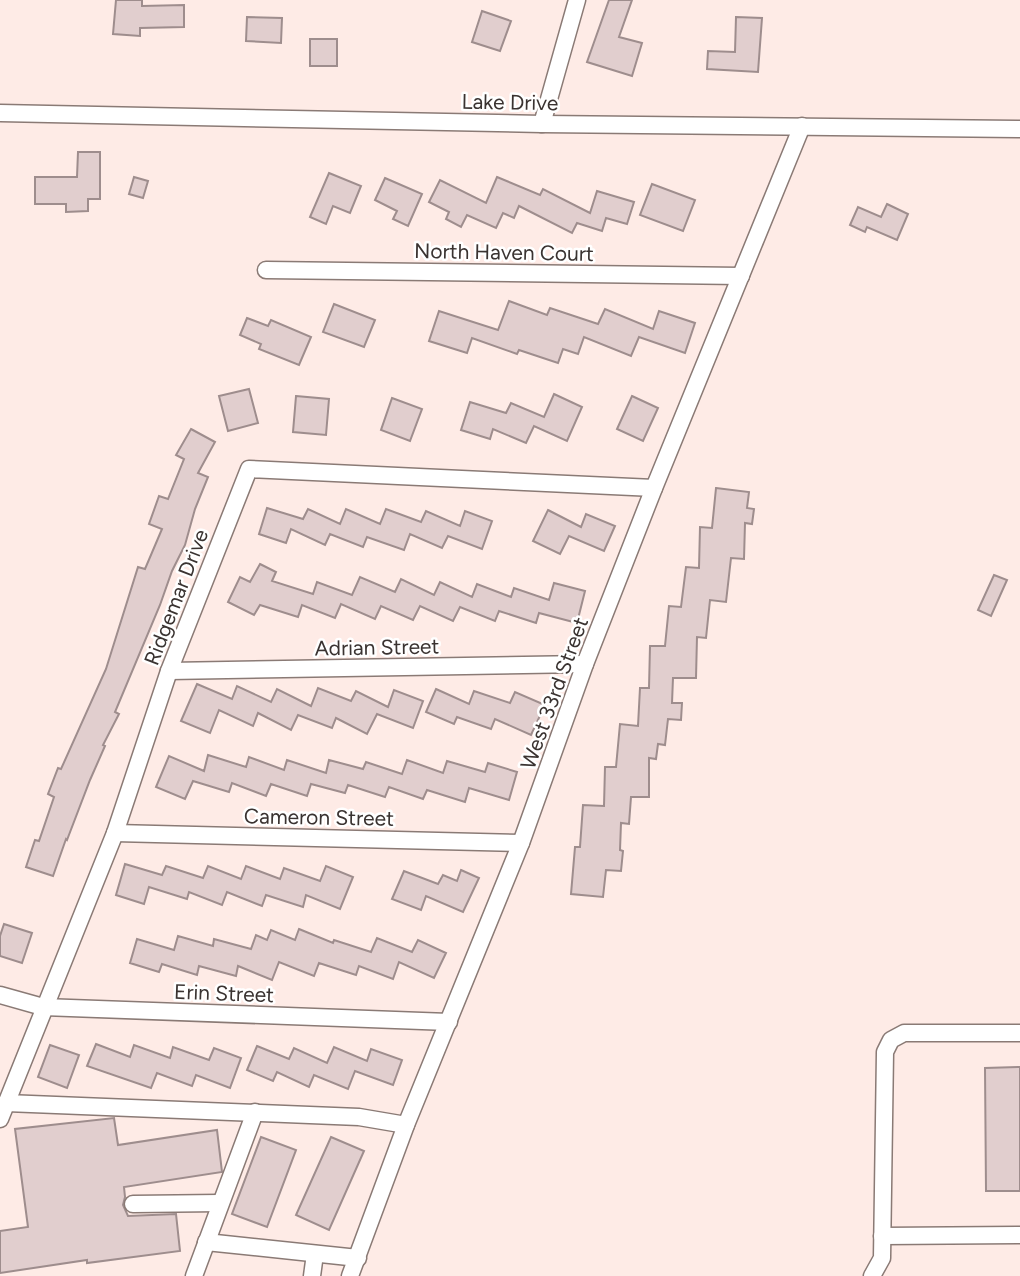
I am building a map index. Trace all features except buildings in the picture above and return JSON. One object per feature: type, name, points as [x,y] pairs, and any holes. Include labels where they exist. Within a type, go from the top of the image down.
[{"type":"street","points":[[542,124],[577,0]]},
{"type":"street","name":"Lake Drive","points":[[0,113],[542,124],[1020,129]]},
{"type":"street","name":"West 33rd Street","points":[[351,1276],[407,1125],[521,843],[585,664],[654,488],[802,126]]},
{"type":"street","name":"North Haven Court","points":[[266,270],[741,276]]},
{"type":"street","name":"Ridgemar Drive","points":[[3,1111],[115,833],[169,671],[249,469],[654,488]]},
{"type":"street","name":"Adrian Street","points":[[169,671],[585,664]]},
{"type":"street","name":"Cameron Street","points":[[115,833],[521,843]]},
{"type":"street","name":"Erin Street","points":[[0,995],[43,1007],[449,1022]]},
{"type":"street","points":[[873,1276],[882,1258],[885,1052],[891,1040],[904,1033],[1020,1033]]},
{"type":"street","points":[[3,1111],[255,1112],[359,1117],[407,1125]]},
{"type":"street","points":[[194,1276],[255,1112]]},
{"type":"street","points":[[132,1204],[220,1203]]},
{"type":"street","points":[[883,1237],[1020,1235]]},
{"type":"street","points":[[206,1242],[358,1258]]},
{"type":"street","points":[[312,1276],[315,1254]]}]
